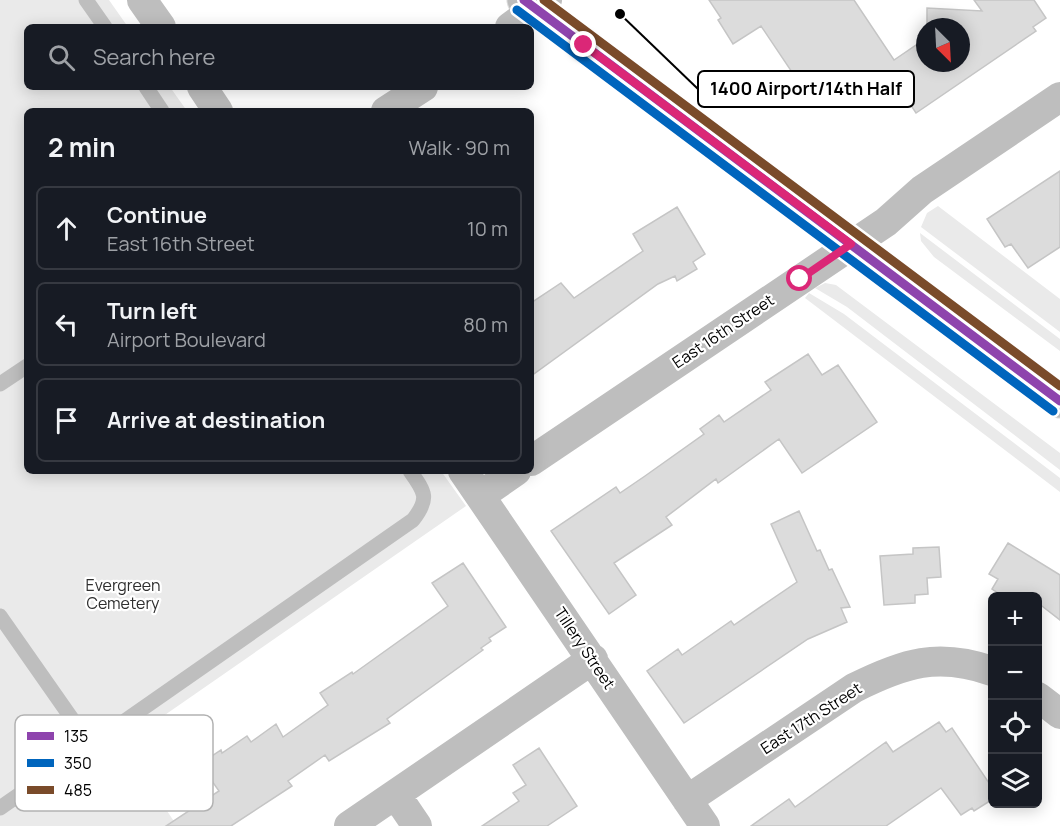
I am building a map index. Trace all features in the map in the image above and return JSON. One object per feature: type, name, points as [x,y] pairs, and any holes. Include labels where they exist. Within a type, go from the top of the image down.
[{"type":"main road","points":[[529,9],[851,244],[1060,401]]},
{"type":"street","points":[[142,0],[158,24]]},
{"type":"street","points":[[204,90],[216,108]]},
{"type":"street","points":[[391,108],[418,90]]},
{"type":"street","name":"East 16th Street","points":[[534,459],[886,222],[922,190],[1060,96]]},
{"type":"street","name":"Tillery Street","points":[[465,474],[705,826]]},
{"type":"street","points":[[480,495],[512,474]]},
{"type":"street","points":[[349,826],[593,660]]},
{"type":"street","name":"East 17th Street","points":[[687,800],[854,688],[880,675],[915,663],[945,660],[968,662],[988,669]]},
{"type":"street","points":[[1042,700],[1060,714]]},
{"type":"street","points":[[396,795],[417,826]]},
{"type":"lane","points":[[86,0],[103,24]]},
{"type":"lane","points":[[148,90],[160,108]]},
{"type":"lane","points":[[0,384],[24,368]]},
{"type":"lane","points":[[135,715],[413,520],[424,506],[424,490],[412,474]]},
{"type":"lane","points":[[0,616],[69,715]]},
{"type":"lane","points":[[0,807],[15,797]]},
{"type":"green space","name":"Evergreen Cemetery","points":[[0,0],[109,0],[126,24],[24,24],[24,90],[172,90],[185,108],[24,108],[24,474],[443,474],[466,506],[165,715],[15,715],[15,811],[167,811],[177,826],[0,826]]},
{"type":"green space","points":[[938,206],[1060,299],[1060,332],[921,227],[927,213]]},
{"type":"green space","points":[[920,233],[1060,339],[1060,351],[934,257],[921,241]]},
{"type":"green space","points":[[825,283],[836,285],[1060,453],[1060,470],[847,307],[815,288]]},
{"type":"green space","points":[[809,293],[844,314],[1060,478],[1060,492],[805,298]]},
{"type":"building","points":[[709,0],[854,0],[894,60],[916,45],[916,72],[970,72],[970,18],[927,18],[927,8],[982,11],[974,0],[1034,0],[1046,18],[1033,27],[1036,31],[916,113],[893,78],[860,100],[852,88],[841,95],[837,89],[814,105],[761,26],[733,44],[718,20],[721,18]]},
{"type":"building","points":[[1060,171],[1060,247],[1028,268],[1011,244],[1005,247],[987,219]]},
{"type":"building","points":[[677,207],[705,254],[693,262],[697,269],[677,281],[675,276],[658,284],[534,374],[534,301],[561,283],[574,298],[643,251],[633,234]]},
{"type":"building","points":[[808,354],[822,375],[838,365],[877,422],[802,473],[779,439],[718,483],[716,479],[666,517],[672,525],[614,563],[636,595],[609,614],[551,531],[616,487],[620,493],[645,476],[704,434],[700,429],[719,415],[724,422],[771,390],[765,382]]},
{"type":"building","points":[[799,511],[817,551],[820,550],[829,570],[832,569],[850,607],[841,608],[847,622],[808,639],[684,723],[647,671],[678,649],[682,655],[731,621],[734,625],[797,582],[771,524]]},
{"type":"building","points":[[1008,543],[1060,575],[1060,620],[1042,606],[1042,592],[996,592],[992,589],[998,579],[989,574]]},
{"type":"building","points":[[939,547],[941,577],[927,578],[928,594],[915,595],[915,603],[884,605],[880,556],[913,554],[913,548]]},
{"type":"building","points":[[463,563],[506,627],[489,638],[491,641],[481,648],[483,650],[387,719],[390,723],[329,761],[325,755],[288,781],[292,786],[231,826],[166,826],[189,811],[213,811],[213,795],[219,791],[213,782],[213,755],[221,750],[222,753],[247,736],[251,742],[276,724],[283,737],[328,705],[320,693],[352,672],[353,674],[448,606],[432,583]]},
{"type":"building","points":[[939,722],[946,732],[952,728],[988,782],[988,802],[974,811],[972,808],[961,815],[941,788],[886,826],[751,826],[789,799],[795,807],[886,742],[893,752]]},
{"type":"building","points":[[539,748],[577,806],[547,826],[482,826],[519,801],[513,793],[526,785],[513,765]]},
{"type":"transit line","name":"135","points":[[524,0],[1060,401]]},
{"type":"transit line","name":"485","points":[[544,0],[1060,386]]},
{"type":"transit line","name":"350","points":[[517,10],[1053,411]]},
{"type":"place","name":"1400 Airport/14th Half","points":[[620,14]]},
{"type":"route","points":[[584,45],[851,244],[800,279]]}]
